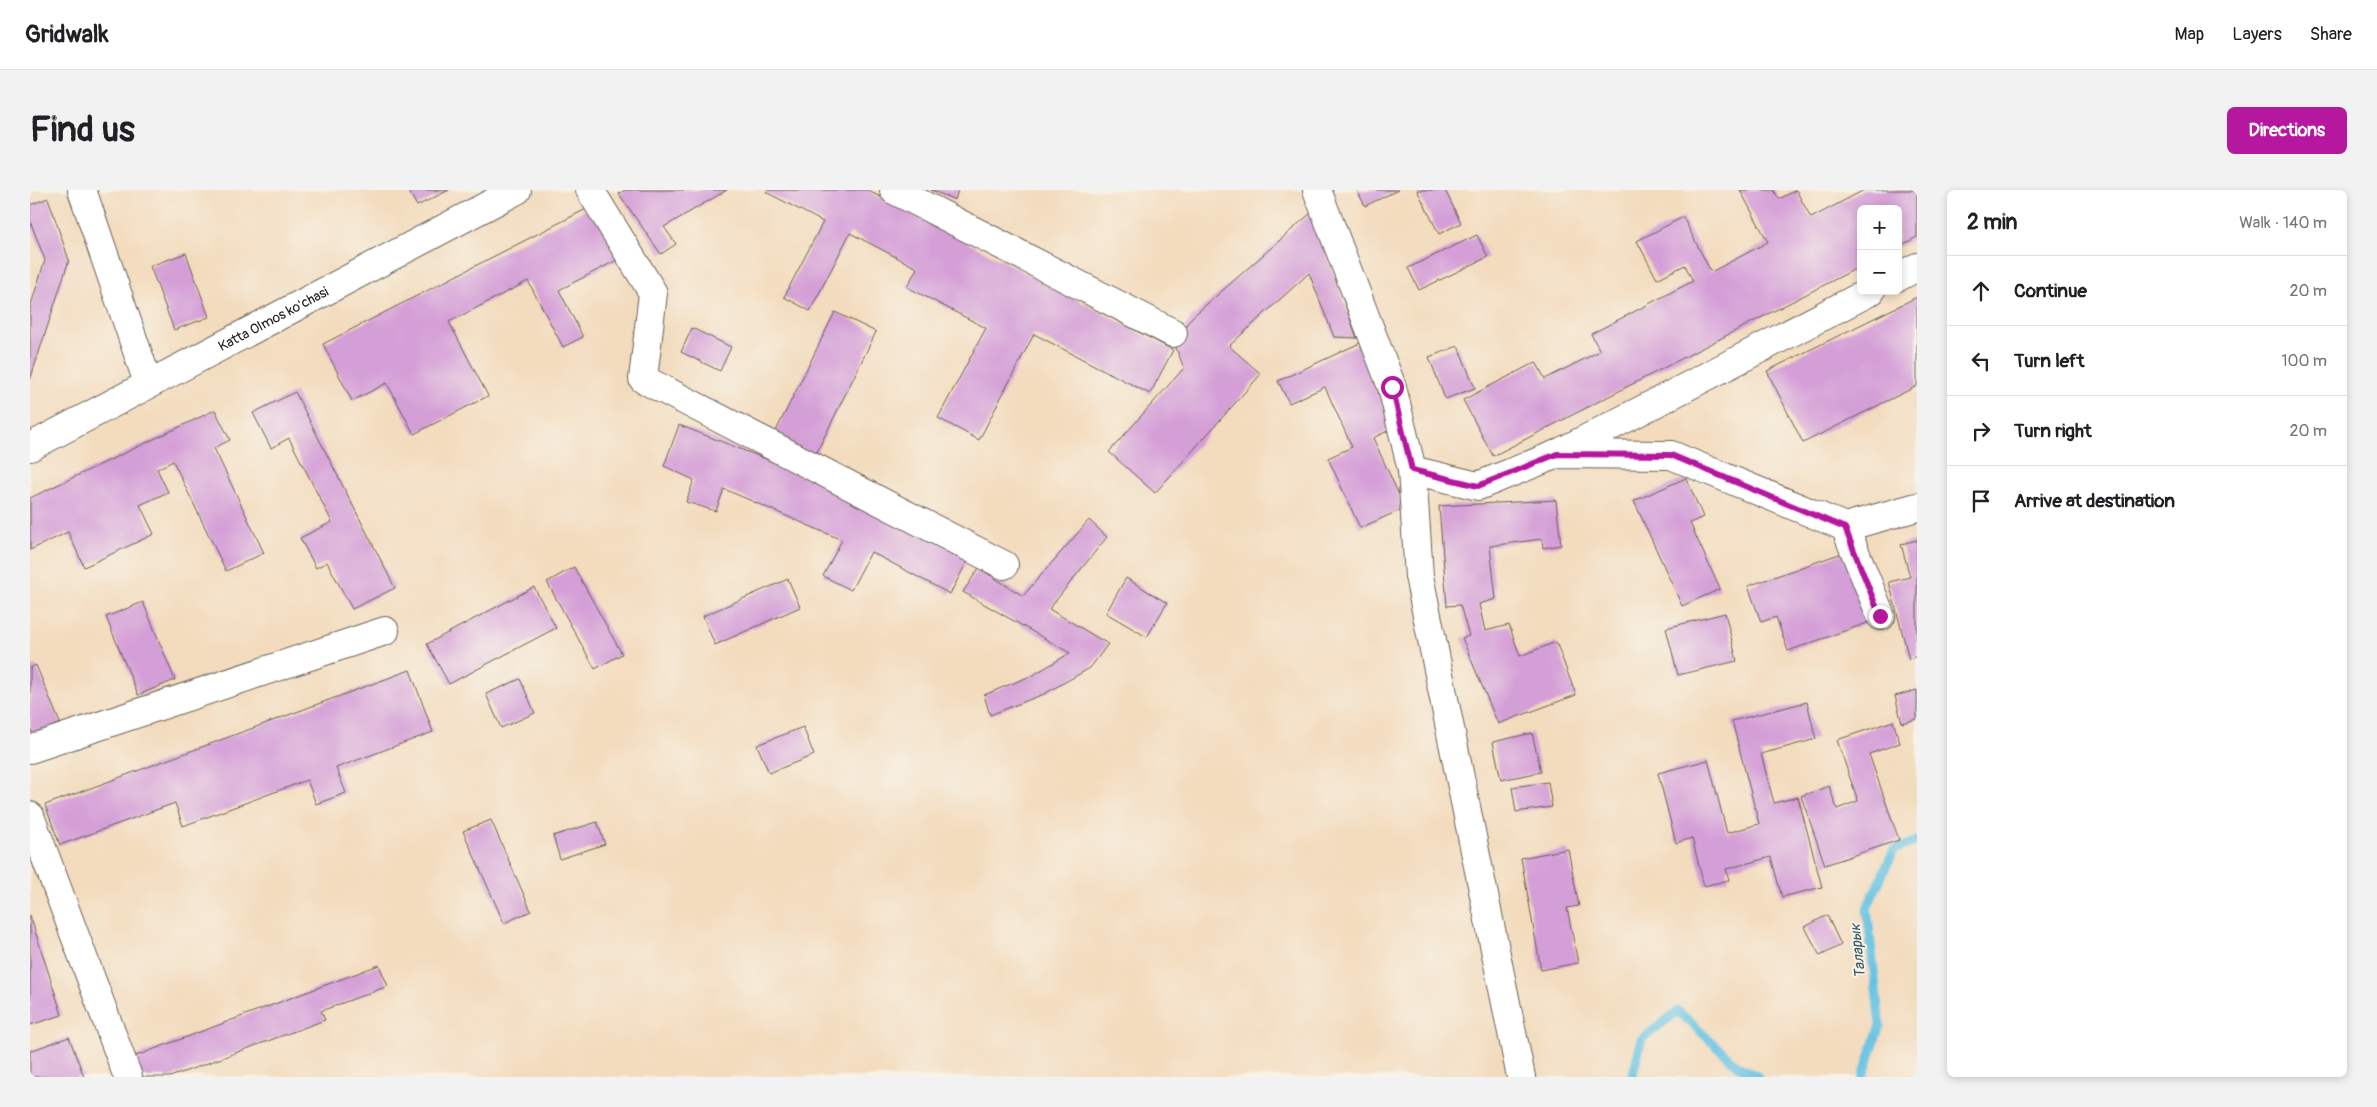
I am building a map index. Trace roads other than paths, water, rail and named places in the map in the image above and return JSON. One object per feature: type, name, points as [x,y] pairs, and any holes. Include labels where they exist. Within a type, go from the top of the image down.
[{"type":"street","points":[[82,190],[148,383]]},
{"type":"street","name":"Katta Olmos ko'chasi","points":[[30,447],[148,383],[517,190]]},
{"type":"street","points":[[590,190],[653,293],[642,379],[1004,565]]},
{"type":"street","points":[[894,190],[1173,333]]},
{"type":"street","points":[[1317,190],[1392,387],[1412,470],[1420,576],[1521,1077]]},
{"type":"street","points":[[1902,275],[1917,267]]},
{"type":"street","points":[[1412,470],[1478,486],[1557,454],[1862,295]]},
{"type":"street","points":[[1557,454],[1671,455],[1845,528],[1917,507]]},
{"type":"street","points":[[1845,528],[1880,616]]},
{"type":"street","points":[[30,750],[385,631]]},
{"type":"street","points":[[30,816],[128,1077]]},
{"type":"waterway","name":"Таларык","points":[[1863,1077],[1880,1025],[1867,908],[1894,850],[1917,841]]},
{"type":"waterway","name":"Таларык","points":[[1632,1077],[1642,1039],[1678,1011],[1738,1066],[1758,1077]]}]
